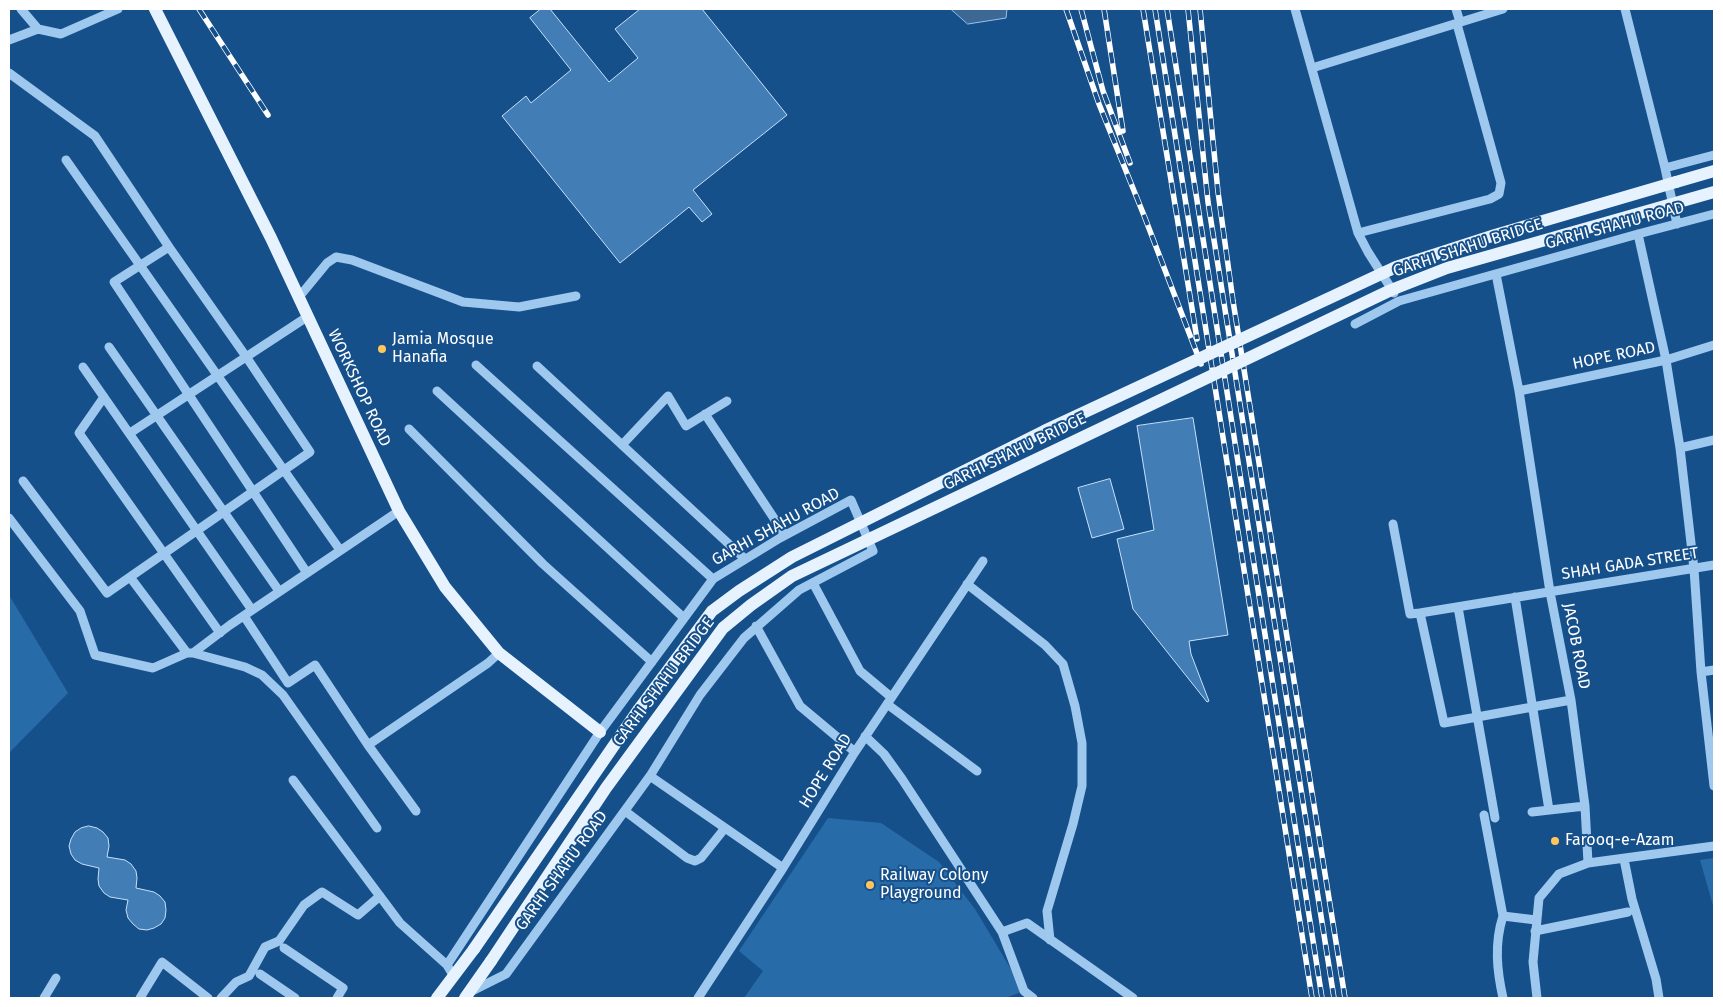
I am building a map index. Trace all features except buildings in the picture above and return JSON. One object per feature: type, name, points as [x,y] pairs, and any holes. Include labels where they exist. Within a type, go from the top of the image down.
[{"type":"main road","name":"WORKSHOP ROAD","points":[[154,9],[271,238],[399,511],[445,587],[499,653],[600,732]]},
{"type":"main road","name":"GARHI SHAHU BRIDGE","points":[[437,998],[450,970],[474,949],[639,709],[712,611],[739,591],[792,557],[1044,432],[1396,267],[1495,235],[1714,171]]},
{"type":"main road","name":"GARHI SHAHU BRIDGE","points":[[467,995],[606,788],[723,628],[751,605],[792,576],[1391,290],[1448,268],[1714,192]]},
{"type":"street","points":[[20,9],[38,29]]},
{"type":"street","points":[[9,40],[38,29],[61,34],[118,9]]},
{"type":"street","points":[[1295,9],[1358,233],[1399,301]]},
{"type":"street","points":[[1358,233],[1490,199],[1499,194],[1501,183],[1456,9]]},
{"type":"street","points":[[1312,68],[1503,9]]},
{"type":"street","points":[[1624,9],[1665,168],[1677,224]]},
{"type":"street","points":[[9,72],[95,136],[310,452],[107,593],[23,481]]},
{"type":"street","points":[[1665,168],[1714,155]]},
{"type":"street","points":[[66,160],[340,550]]},
{"type":"street","name":"GARHI SHAHU ROAD","points":[[1355,324],[1399,301],[1714,214]]},
{"type":"street","points":[[1638,234],[1666,360],[1680,448],[1694,569],[1701,672],[1710,705],[1714,786]]},
{"type":"street","points":[[169,247],[114,282],[307,573]]},
{"type":"street","points":[[298,297],[327,263],[336,257],[352,260],[463,302],[519,307],[576,296]]},
{"type":"street","name":"JACOB ROAD","points":[[1496,274],[1519,392],[1550,592],[1571,700],[1585,806],[1588,863]]},
{"type":"street","points":[[130,432],[247,358],[307,317]]},
{"type":"street","name":"HOPE ROAD","points":[[1519,392],[1666,360],[1714,345]]},
{"type":"street","points":[[109,347],[279,591]]},
{"type":"street","points":[[476,365],[713,580]]},
{"type":"street","points":[[537,366],[745,559]]},
{"type":"street","points":[[83,367],[197,531],[248,613],[288,683],[315,665],[368,745],[416,811]]},
{"type":"street","points":[[437,392],[684,618]]},
{"type":"street","points":[[622,445],[668,396],[686,426],[727,401]]},
{"type":"street","points":[[104,397],[79,433],[220,633]]},
{"type":"street","points":[[704,414],[785,535]]},
{"type":"street","points":[[409,429],[543,564],[652,662]]},
{"type":"street","points":[[1680,448],[1714,440]]},
{"type":"street","name":"GARHI SHAHU ROAD","points":[[450,970],[600,732],[713,580],[785,535],[851,500],[873,551],[799,590],[744,638],[700,696],[650,776],[506,974],[467,995]]},
{"type":"street","points":[[9,518],[80,611],[95,655],[153,668],[190,653],[399,511]]},
{"type":"street","points":[[1393,524],[1410,614],[1420,613],[1444,723],[1571,700]]},
{"type":"street","name":"HOPE ROAD","points":[[698,998],[783,868],[854,752],[982,561]]},
{"type":"street","name":"SHAH GADA STREET","points":[[1420,613],[1714,565]]},
{"type":"street","points":[[130,577],[190,653],[246,667],[262,675],[283,695],[377,828]]},
{"type":"street","points":[[813,583],[860,670],[889,700],[978,771]]},
{"type":"street","points":[[967,584],[1045,646],[1063,664],[1075,706],[1082,743],[1082,786],[1073,824],[1047,911],[1050,940]]},
{"type":"street","points":[[1515,597],[1549,810]]},
{"type":"street","points":[[1458,607],[1495,818]]},
{"type":"street","points":[[756,626],[800,706],[854,752]]},
{"type":"street","points":[[368,745],[488,663],[499,653]]},
{"type":"street","points":[[1701,672],[1714,670]]},
{"type":"street","points":[[865,736],[884,754],[902,779],[1002,932],[1024,991],[1033,998]]},
{"type":"street","points":[[650,776],[783,868]]},
{"type":"street","points":[[293,780],[400,923],[450,970]]},
{"type":"street","points":[[1532,812],[1585,806]]},
{"type":"street","points":[[625,811],[687,858],[695,861],[701,858],[725,828]]},
{"type":"street","points":[[1484,815],[1503,916],[1498,930],[1497,968],[1503,998]]},
{"type":"street","points":[[1537,998],[1533,962],[1539,898],[1559,874],[1588,863],[1714,846]]},
{"type":"street","points":[[1624,859],[1632,899],[1656,979],[1659,998]]},
{"type":"street","points":[[224,995],[236,982],[249,976],[265,948],[279,941],[304,905],[322,892],[358,915],[380,896]]},
{"type":"street","points":[[1535,931],[1628,912]]},
{"type":"street","points":[[1503,916],[1536,920]]},
{"type":"street","points":[[1002,932],[1027,924],[1134,998]]},
{"type":"street","points":[[284,948],[343,988],[337,998]]},
{"type":"street","points":[[140,998],[162,962],[208,998]]},
{"type":"street","points":[[260,974],[295,998]]},
{"type":"street","points":[[44,998],[56,978]]},
{"type":"shaded area","points":[[951,9],[1007,9],[1006,18],[968,24]]},
{"type":"shaded area","points":[[9,595],[68,693],[9,753]]},
{"type":"shaded area","name":"Railway Colony Playground","points":[[828,818],[881,823],[939,862],[975,909],[1024,991],[1005,998],[744,998],[763,971],[739,951]]},
{"type":"shaded area","points":[[1714,858],[1714,909],[1700,860]]},
{"type":"railway","points":[[199,9],[268,115]]},
{"type":"railway","points":[[1066,9],[1099,104],[1201,364]]},
{"type":"railway","points":[[1081,9],[1103,91],[1130,163]]},
{"type":"railway","points":[[1104,9],[1123,131]]},
{"type":"railway","points":[[1143,9],[1197,339]]},
{"type":"railway","points":[[1155,9],[1312,998]]},
{"type":"railway","points":[[1167,9],[1322,998]]},
{"type":"railway","points":[[1188,9],[1208,202],[1334,998]]},
{"type":"railway","points":[[1200,9],[1218,192],[1233,301],[1345,998]]},
{"type":"place","name":"Jamia Mosque Hanafia","points":[[382,349]]},
{"type":"place","name":"Farooq-e-Azam","points":[[1555,841]]},
{"type":"place","name":"Railway Colony Playground","points":[[870,885]]}]
